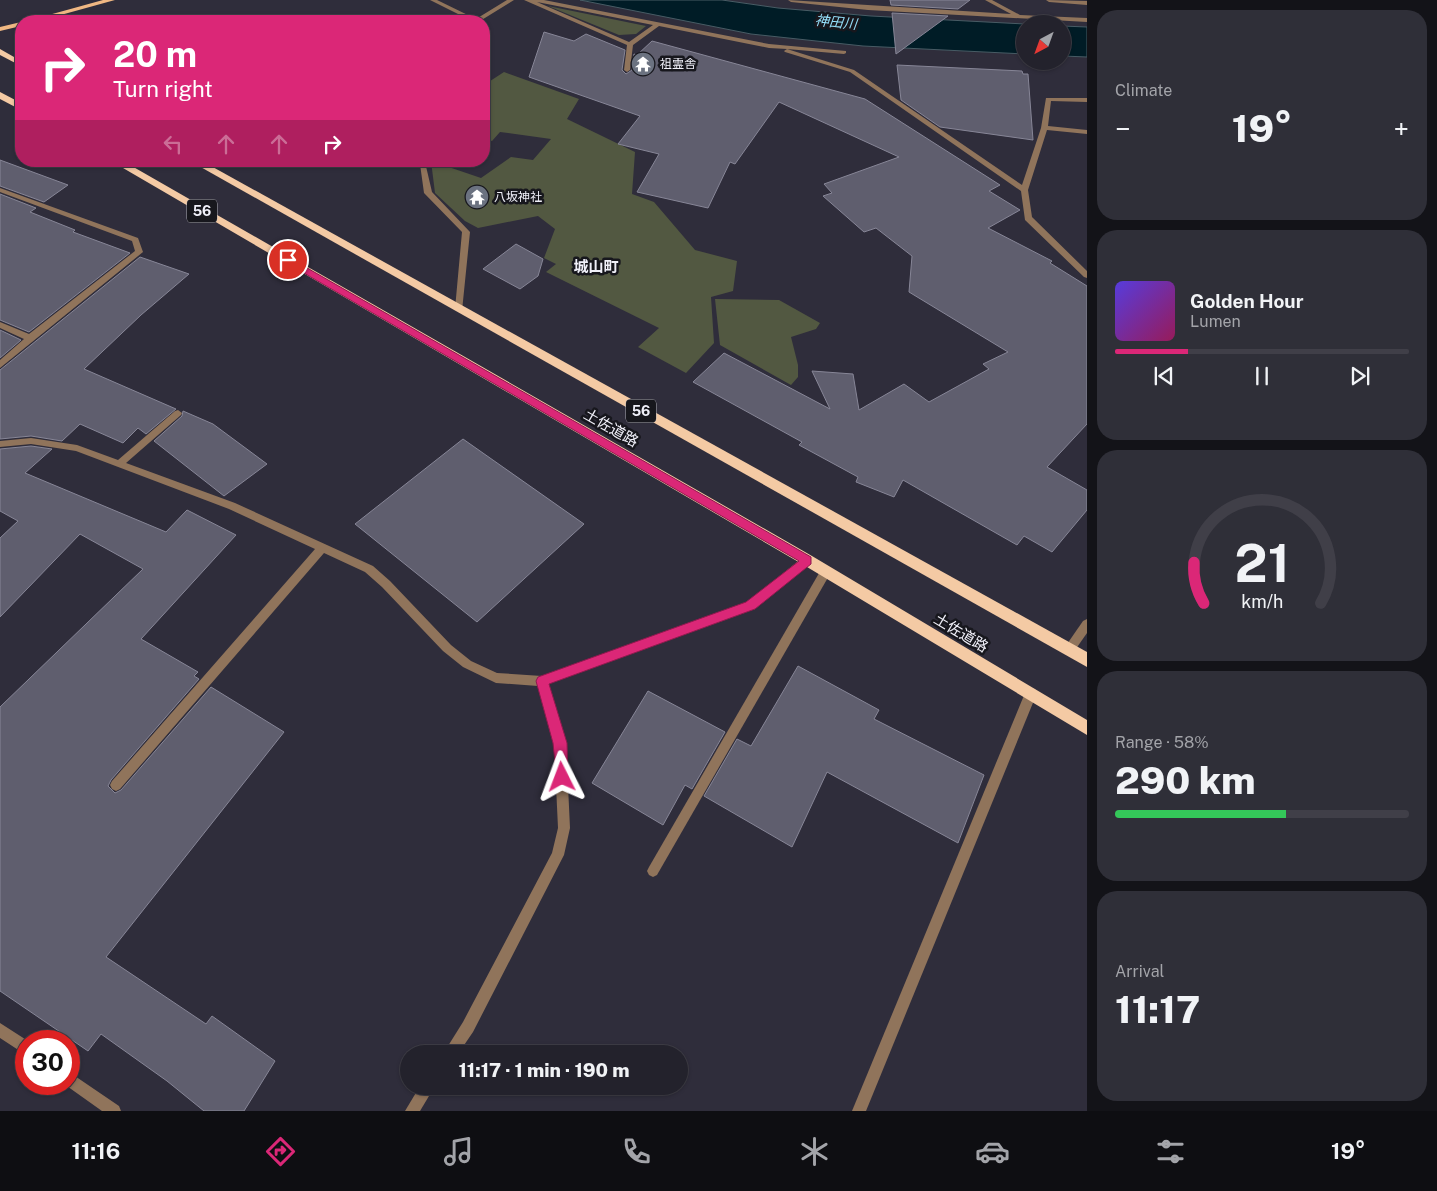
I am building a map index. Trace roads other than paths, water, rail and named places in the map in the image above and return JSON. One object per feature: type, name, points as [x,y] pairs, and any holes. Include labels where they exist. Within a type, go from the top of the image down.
[{"type":"highway","points":[[0,52],[15,61]]},
{"type":"highway","points":[[0,95],[15,104]]},
{"type":"highway","name":"土佐道路","points":[[126,167],[826,571],[1087,728]]},
{"type":"highway","name":"土佐道路","points":[[206,167],[1087,660]]},
{"type":"main road","points":[[54,15],[112,0]]},
{"type":"main road","points":[[0,29],[15,25]]},
{"type":"street","points":[[433,0],[464,15]]},
{"type":"street","points":[[486,15],[511,0]]},
{"type":"street","points":[[527,0],[630,44]]},
{"type":"street","points":[[536,0],[769,46],[844,52]]},
{"type":"street","points":[[791,0],[868,8],[1016,16]]},
{"type":"street","points":[[988,0],[1018,15]]},
{"type":"street","points":[[1049,0],[1087,3]]},
{"type":"street","points":[[1071,19],[1087,20]]},
{"type":"street","points":[[627,70],[630,44],[657,25]]},
{"type":"street","points":[[769,46],[852,71],[1024,190]]},
{"type":"street","points":[[1087,100],[1048,99],[1044,128],[1024,190],[1028,218],[1087,275]]},
{"type":"street","points":[[1044,128],[1087,132]]},
{"type":"street","points":[[424,167],[428,194],[466,232],[459,309]]},
{"type":"street","points":[[0,190],[134,240],[139,252],[30,338],[0,365]]},
{"type":"street","points":[[0,325],[30,338]]},
{"type":"street","points":[[120,463],[178,412]]},
{"type":"street","points":[[0,444],[30,441],[77,448],[232,506],[321,549],[369,569],[386,584],[447,648],[467,664],[496,678],[542,681],[750,606],[807,560]]},
{"type":"street","points":[[116,785],[321,549]]},
{"type":"street","points":[[653,871],[826,571]]},
{"type":"street","points":[[1069,650],[1087,624]]},
{"type":"street","points":[[456,1045],[468,1027],[558,855],[564,828],[560,743],[542,681]]},
{"type":"street","points":[[859,1111],[1031,693]]},
{"type":"street","points":[[0,1030],[15,1040]]},
{"type":"street","points":[[80,1087],[114,1111]]},
{"type":"street","points":[[412,1111],[422,1095]]},
{"type":"water","name":"神田川","points":[[580,0],[722,0],[778,8],[871,16],[1016,24],[1016,54],[863,46],[751,34]]},
{"type":"water","points":[[1071,26],[1087,27],[1087,57],[1071,56]]},
{"type":"place","name":"祖霊舎","points":[[643,64]]},
{"type":"place","name":"八坂神社","points":[[477,197]]},
{"type":"district","name":"城山町","points":[[596,267]]}]
